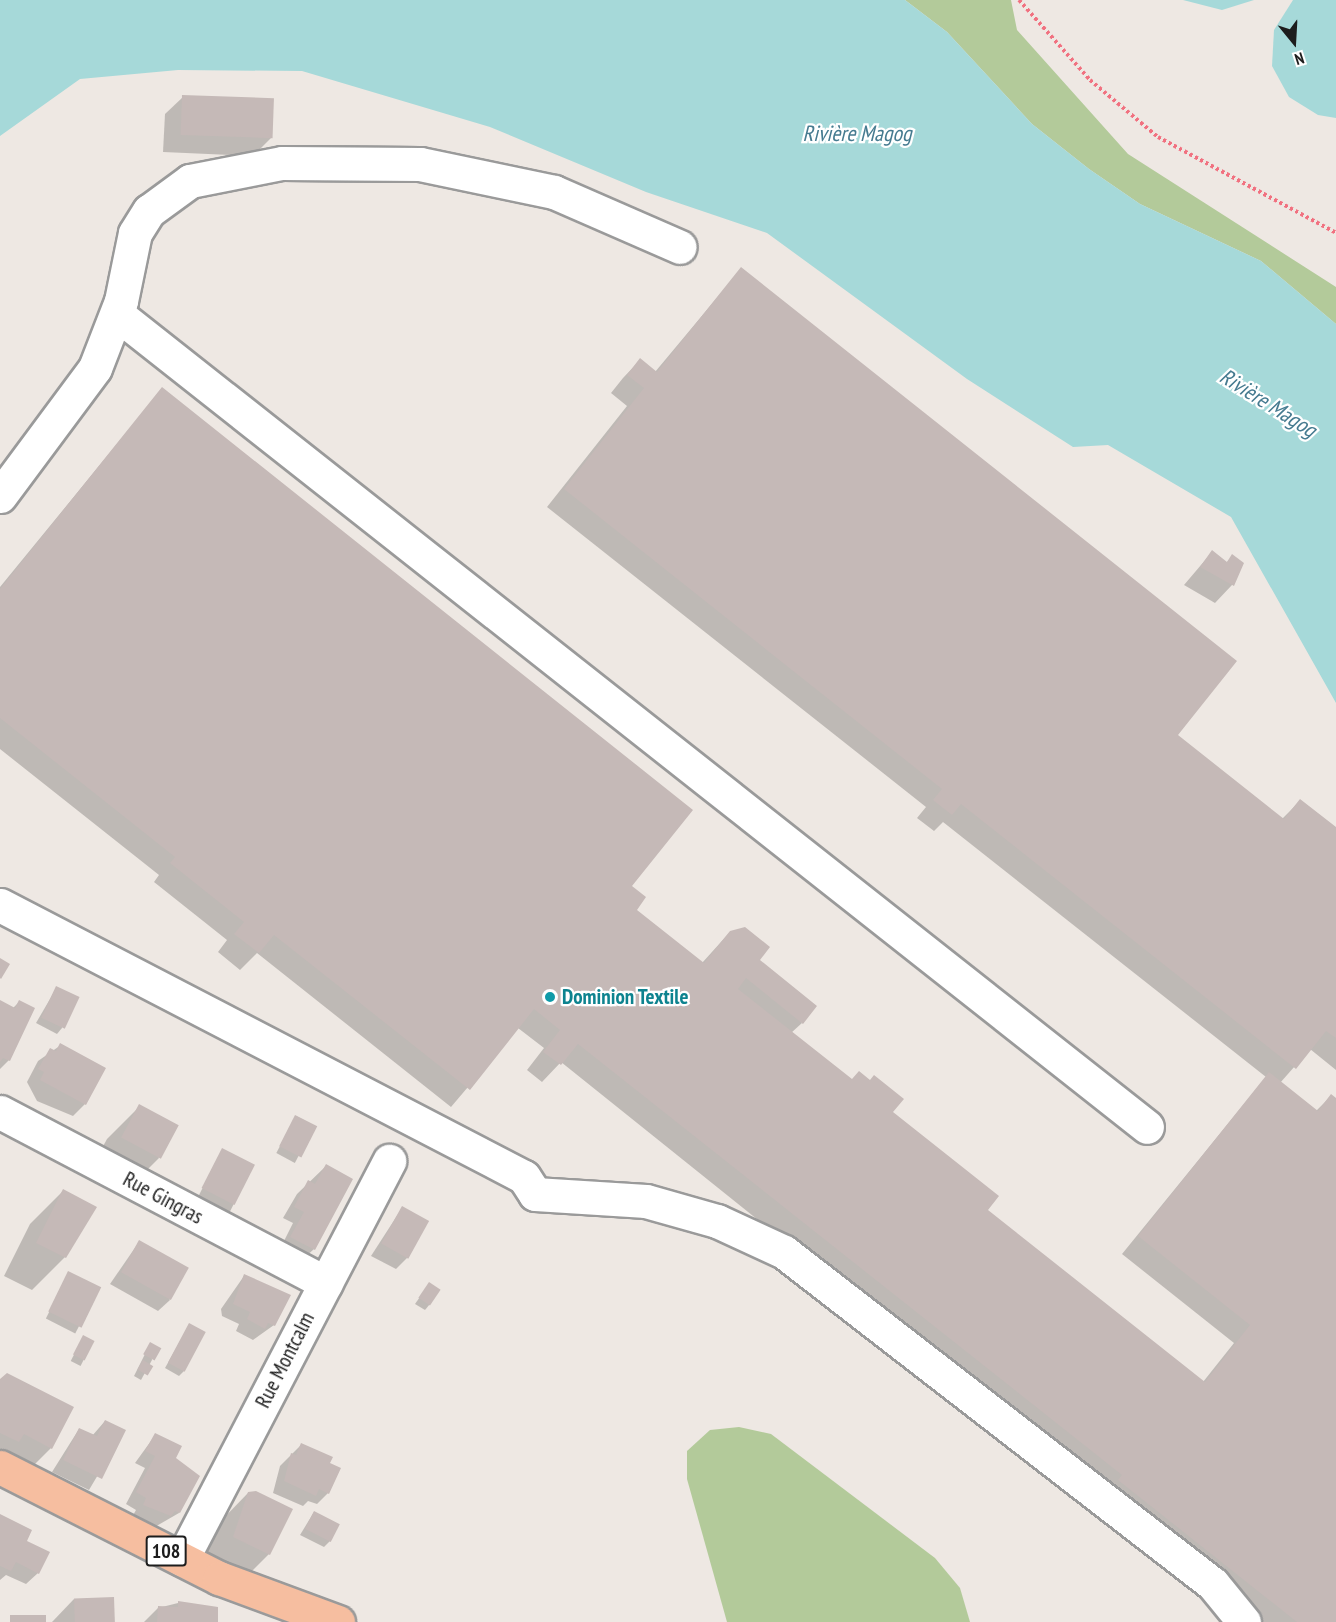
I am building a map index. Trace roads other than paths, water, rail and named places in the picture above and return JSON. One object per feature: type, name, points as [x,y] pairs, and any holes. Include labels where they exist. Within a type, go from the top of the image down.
[{"type":"main road","name":"108","points":[[0,1467],[254,1593],[338,1622]]},
{"type":"street","points":[[0,496],[76,399],[117,314],[135,233],[167,193],[206,176],[282,163],[351,160],[487,174],[554,192],[680,247]]},
{"type":"street","points":[[117,314],[1147,1127]]},
{"type":"street","points":[[0,904],[524,1177],[535,1194],[646,1201],[717,1221],[784,1252],[1213,1584],[1244,1622]]},
{"type":"street","name":"Rue Gingras","points":[[0,1112],[326,1283]]},
{"type":"street","name":"Rue Montcalm","points":[[182,1559],[388,1161]]},
{"type":"water","name":"Rivière Magog","points":[[0,0],[905,0],[947,32],[1032,124],[1089,169],[1140,204],[1261,261],[1336,324],[1336,703],[1231,517],[1108,445],[1073,447],[967,379],[767,233],[646,192],[490,127],[302,71],[178,70],[80,79],[0,136]]},
{"type":"water","points":[[1183,0],[1254,0],[1222,10]]},
{"type":"water","points":[[1293,0],[1336,0],[1336,118],[1318,115],[1289,97],[1272,66],[1274,30]]},
{"type":"place","name":"Dominion Textile","points":[[550,997]]}]
